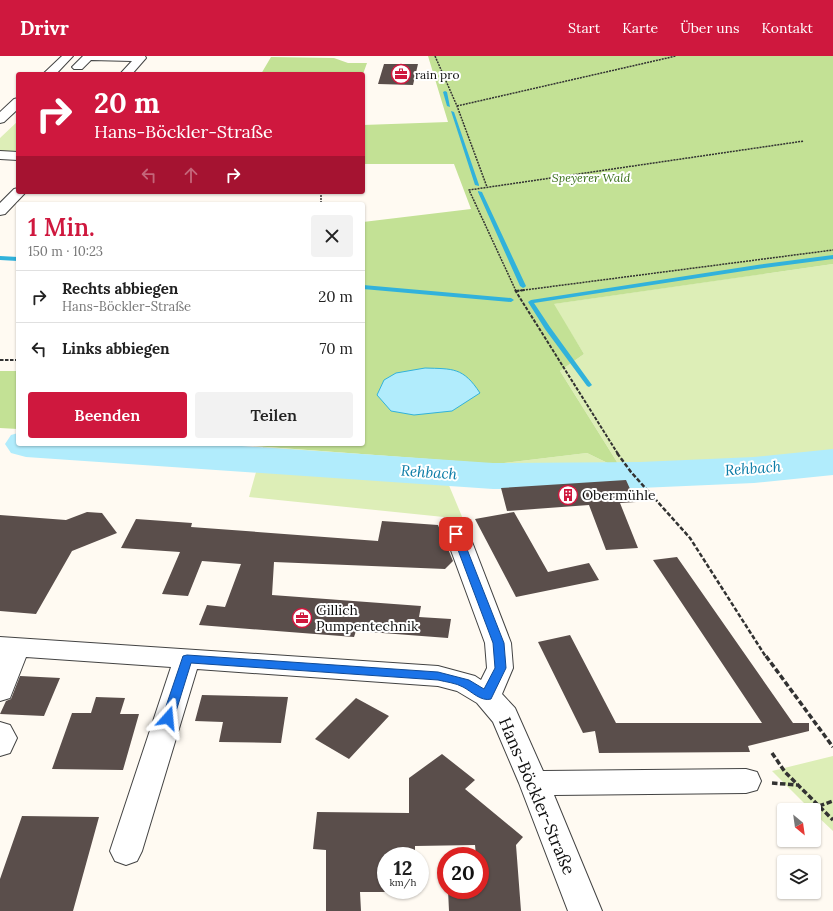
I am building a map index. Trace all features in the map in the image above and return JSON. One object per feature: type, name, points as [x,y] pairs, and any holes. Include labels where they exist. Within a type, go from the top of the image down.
[{"type":"street","points":[[51,72],[68,56]]},
{"type":"street","points":[[78,67],[88,56],[141,58],[128,72]]},
{"type":"street","points":[[0,119],[16,104]]},
{"type":"street","points":[[0,155],[16,156]]},
{"type":"street","points":[[0,211],[17,194]]},
{"type":"street","points":[[456,534],[498,643],[500,668],[487,696]]},
{"type":"street","points":[[0,691],[9,646]]},
{"type":"street","name":"Hans-Böckler-Straße","points":[[9,646],[438,676],[465,683],[487,696],[505,716],[534,783],[585,911]]},
{"type":"street","points":[[126,851],[187,659]]},
{"type":"street","points":[[0,733],[3,738],[0,745]]},
{"type":"street","points":[[534,783],[746,781]]},
{"type":"path","points":[[435,56],[457,106],[487,187]]},
{"type":"path","points":[[457,106],[676,56]]},
{"type":"path","points":[[804,141],[469,190],[516,290],[620,457],[638,481],[690,538],[761,650],[833,747]]},
{"type":"path","points":[[516,290],[833,250]]},
{"type":"path","points":[[0,360],[16,360]]},
{"type":"path","points":[[772,753],[785,772],[816,803]]},
{"type":"path","points":[[821,805],[833,801]]},
{"type":"path","points":[[821,808],[833,820]]},
{"type":"green space","name":"Speyerer Wald","points":[[428,56],[833,56],[833,264],[554,304],[584,354],[560,371],[622,470],[587,453],[496,464],[253,446],[365,446],[365,222],[471,209],[454,164],[365,164],[365,125],[448,122]]},
{"type":"green space","points":[[271,57],[334,58],[348,63],[367,63],[364,72],[262,72]]},
{"type":"green space","points":[[16,123],[16,153],[0,152],[0,138]]},
{"type":"green space","points":[[833,264],[833,473],[448,483],[463,519],[249,497],[263,447],[496,464],[587,453],[622,470],[560,371],[584,354],[553,304]]},
{"type":"green space","points":[[0,371],[16,371],[16,429],[0,428]]},
{"type":"green space","points":[[833,756],[833,831],[821,820],[821,803],[804,803],[772,771]]},
{"type":"water","points":[[425,368],[450,369],[457,371],[468,378],[480,393],[452,411],[414,415],[391,411],[377,395],[384,380],[396,373]]},
{"type":"building","points":[[384,64],[418,64],[413,85],[378,84]]},
{"type":"building","name":"Obermühle","points":[[626,480],[636,502],[620,503],[638,548],[606,550],[589,505],[507,511],[501,488]]},
{"type":"building","points":[[87,512],[102,513],[117,533],[72,551],[36,614],[0,611],[0,515],[66,520]]},
{"type":"building","points":[[514,512],[548,572],[589,563],[599,580],[516,597],[475,519]]},
{"type":"building","points":[[136,519],[192,523],[191,527],[378,541],[382,521],[438,525],[453,561],[445,569],[274,562],[272,595],[421,606],[419,617],[451,619],[448,638],[356,631],[354,637],[199,625],[207,605],[225,607],[241,564],[202,561],[188,596],[162,594],[180,552],[121,548]]},
{"type":"building","points":[[677,557],[793,723],[809,723],[809,731],[748,746],[750,752],[599,753],[595,731],[583,733],[538,642],[570,635],[616,723],[762,723],[653,560]]},
{"type":"building","points":[[20,676],[60,678],[44,716],[0,714],[6,701],[11,699]]},
{"type":"building","points":[[202,695],[288,697],[281,743],[219,742],[223,722],[195,721]]},
{"type":"building","points":[[96,697],[125,698],[120,714],[139,714],[123,770],[52,769],[72,713],[91,713]]},
{"type":"building","points":[[356,698],[389,716],[349,759],[315,739]]},
{"type":"building","points":[[442,754],[475,780],[465,789],[523,837],[516,845],[521,911],[449,911],[448,899],[489,899],[489,847],[475,847],[475,845],[377,847],[377,892],[360,892],[361,911],[326,911],[326,850],[313,849],[317,812],[409,813],[409,778]]},
{"type":"building","points":[[22,816],[99,817],[73,911],[0,911],[0,879]]},
{"type":"waterway","points":[[445,92],[449,106]]},
{"type":"waterway","points":[[452,112],[477,185]]},
{"type":"waterway","points":[[480,192],[523,286]]},
{"type":"waterway","points":[[589,385],[547,328],[531,302],[757,267],[833,257]]},
{"type":"waterway","points":[[0,258],[16,259]]},
{"type":"waterway","points":[[365,287],[511,300]]},
{"type":"waterway","name":"Rehbach","points":[[55,446],[493,476],[640,475],[754,470],[833,462]]},
{"type":"place","name":"rain pro","points":[[401,74]]},
{"type":"place","name":"Obermühle","points":[[568,495]]},
{"type":"place","name":"Gillich Pumpentechnik","points":[[302,618]]},
{"type":"route","points":[[168,718],[187,659],[438,676],[465,683],[487,696],[500,668],[498,643],[456,534]]}]
